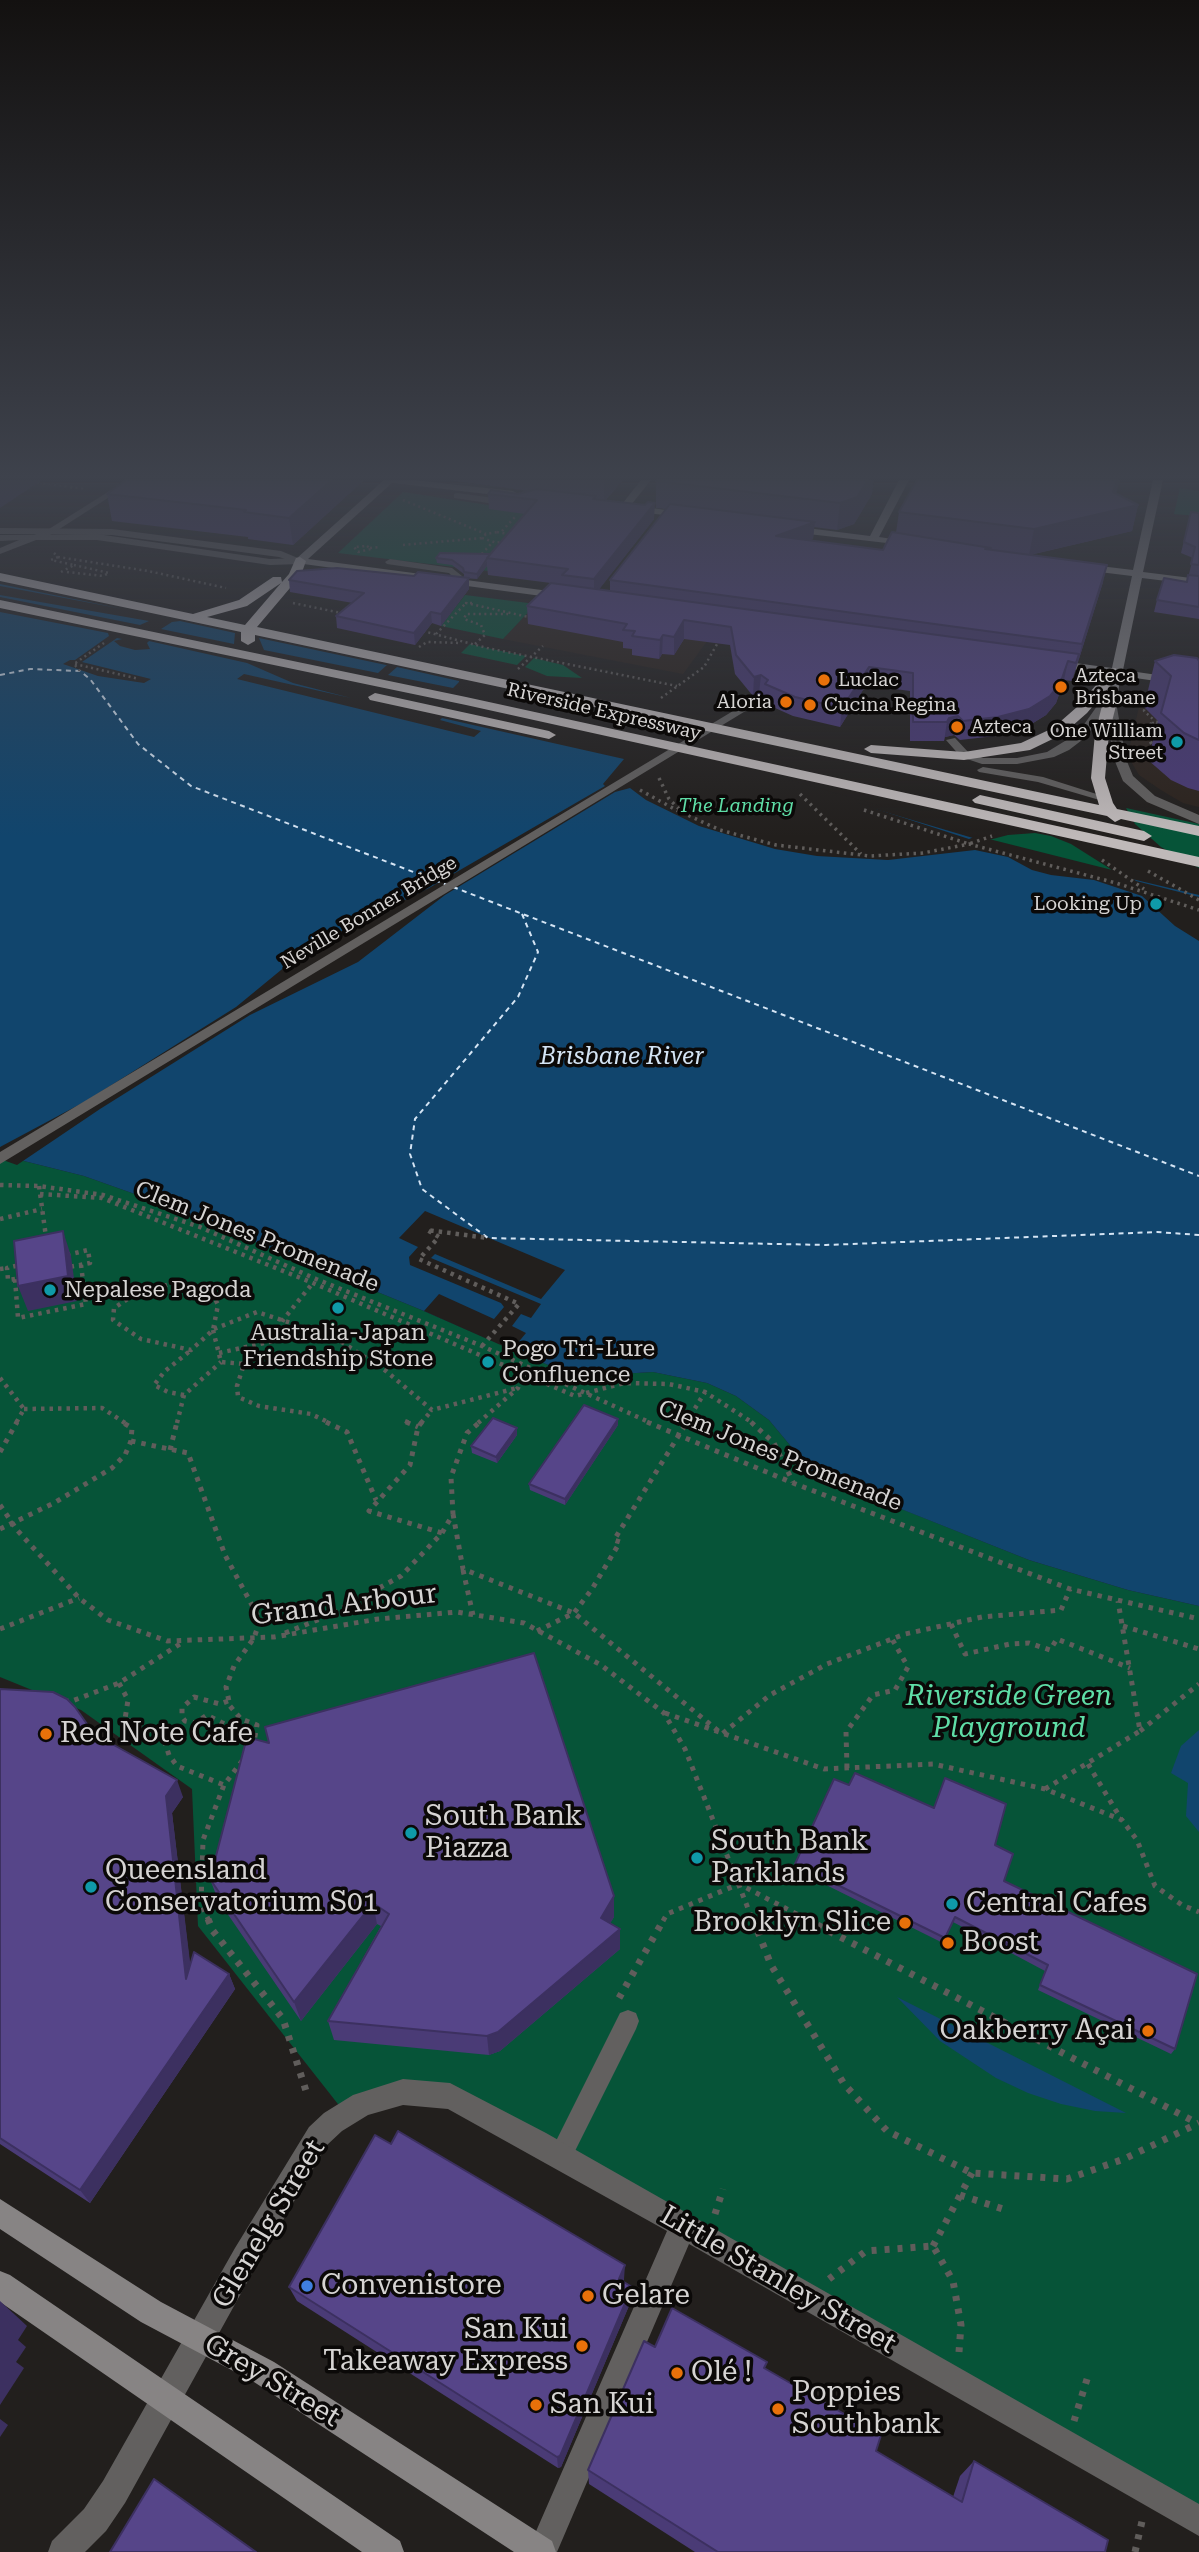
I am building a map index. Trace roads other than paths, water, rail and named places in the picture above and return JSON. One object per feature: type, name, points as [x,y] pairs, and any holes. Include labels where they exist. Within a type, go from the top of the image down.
[{"type":"highway","points":[[42,599],[120,614],[181,618],[215,612],[250,599]]},
{"type":"highway","name":"Riverside Expressway","points":[[104,599],[1199,831]]},
{"type":"highway","points":[[269,599],[250,628],[248,643],[261,660],[299,678],[753,777],[929,803]]},
{"type":"highway","name":"Riverside Expressway","points":[[0,604],[466,701],[1199,862]]},
{"type":"highway","points":[[627,710],[870,749],[934,755],[1000,752],[1048,738],[1075,717],[1115,672]]},
{"type":"highway","points":[[1111,698],[1098,757],[1098,778],[1103,798],[1121,823],[1166,859],[1199,875]]},
{"type":"highway","points":[[466,701],[589,719],[741,748],[1199,849]]},
{"type":"street","points":[[1131,599],[1111,698],[1120,759],[1129,780],[1139,790],[1162,805],[1199,820]]},
{"type":"street","points":[[1041,661],[1199,684]]},
{"type":"street","name":"Neville Bonner Bridge","points":[[0,1159],[758,699]]},
{"type":"street","name":"Little Stanley Street","points":[[345,2113],[382,2096],[403,2092],[450,2096],[684,2224],[956,2384],[1199,2521]]},
{"type":"street","name":"Glenelg Street","points":[[63,2552],[95,2520],[114,2492],[291,2179],[318,2136],[345,2113]]},
{"type":"street","name":"Grey Street","points":[[0,2213],[151,2312],[264,2372],[542,2552]]},
{"type":"street","points":[[542,2552],[684,2224]]},
{"type":"street","points":[[0,2285],[389,2552]]},
{"type":"lane","points":[[1103,798],[1039,779],[972,767],[951,757],[945,741],[965,755],[982,761],[1017,761],[1050,755],[1077,739],[1111,698]]},
{"type":"lane","points":[[561,2155],[620,2015]]},
{"type":"water","name":"Brisbane River","points":[[0,599],[88,599],[570,703],[760,775],[1027,854],[1199,895],[1199,1606],[1128,1590],[1029,1560],[803,1470],[794,1450],[769,1420],[736,1396],[707,1383],[653,1372],[619,1374],[585,1381],[424,1311],[160,1203],[84,1176],[0,1155]]},
{"type":"water","points":[[1199,1730],[1199,1832],[1186,1816],[1188,1783],[1171,1773],[1181,1746]]},
{"type":"water","points":[[897,1997],[1126,2113],[1095,2111],[1061,2104],[996,2078],[940,2041]]},
{"type":"place","name":"Luclac","points":[[824,680]]},
{"type":"place","name":"Azteca Brisbane","points":[[1061,687]]},
{"type":"place","name":"Aloria","points":[[786,702]]},
{"type":"place","name":"Cucina Regina","points":[[810,705]]},
{"type":"place","name":"Azteca","points":[[957,727]]},
{"type":"place","name":"One William Street","points":[[1177,742]]},
{"type":"place","name":"Looking Up","points":[[1156,904]]},
{"type":"place","name":"Nepalese Pagoda","points":[[50,1290]]},
{"type":"place","name":"Australia-Japan Friendship Stone","points":[[338,1308]]},
{"type":"place","name":"Pogo Tri-Lure Confluence","points":[[488,1362]]},
{"type":"place","name":"Red Note Cafe","points":[[46,1734]]},
{"type":"place","name":"South Bank Piazza","points":[[411,1833]]},
{"type":"place","name":"South Bank Parklands","points":[[697,1858]]},
{"type":"place","name":"Queensland Conservatorium S01","points":[[91,1887]]},
{"type":"place","name":"Central Cafes","points":[[952,1904]]},
{"type":"place","name":"Brooklyn Slice","points":[[905,1923]]},
{"type":"place","name":"Boost","points":[[948,1943]]},
{"type":"place","name":"Oakberry Açai","points":[[1148,2031]]},
{"type":"place","name":"Convenistore","points":[[307,2286]]},
{"type":"place","name":"Gelare","points":[[588,2296]]},
{"type":"place","name":"San Kui Takeaway Express","points":[[582,2346]]},
{"type":"place","name":"Olé !","points":[[677,2373]]},
{"type":"place","name":"San Kui","points":[[536,2405]]},
{"type":"place","name":"Poppies Southbank","points":[[778,2409]]},
{"type":"park label","name":"The Landing","points":[[736,806]]},
{"type":"park label","name":"Riverside Green Playground","points":[[1009,1713]]}]
